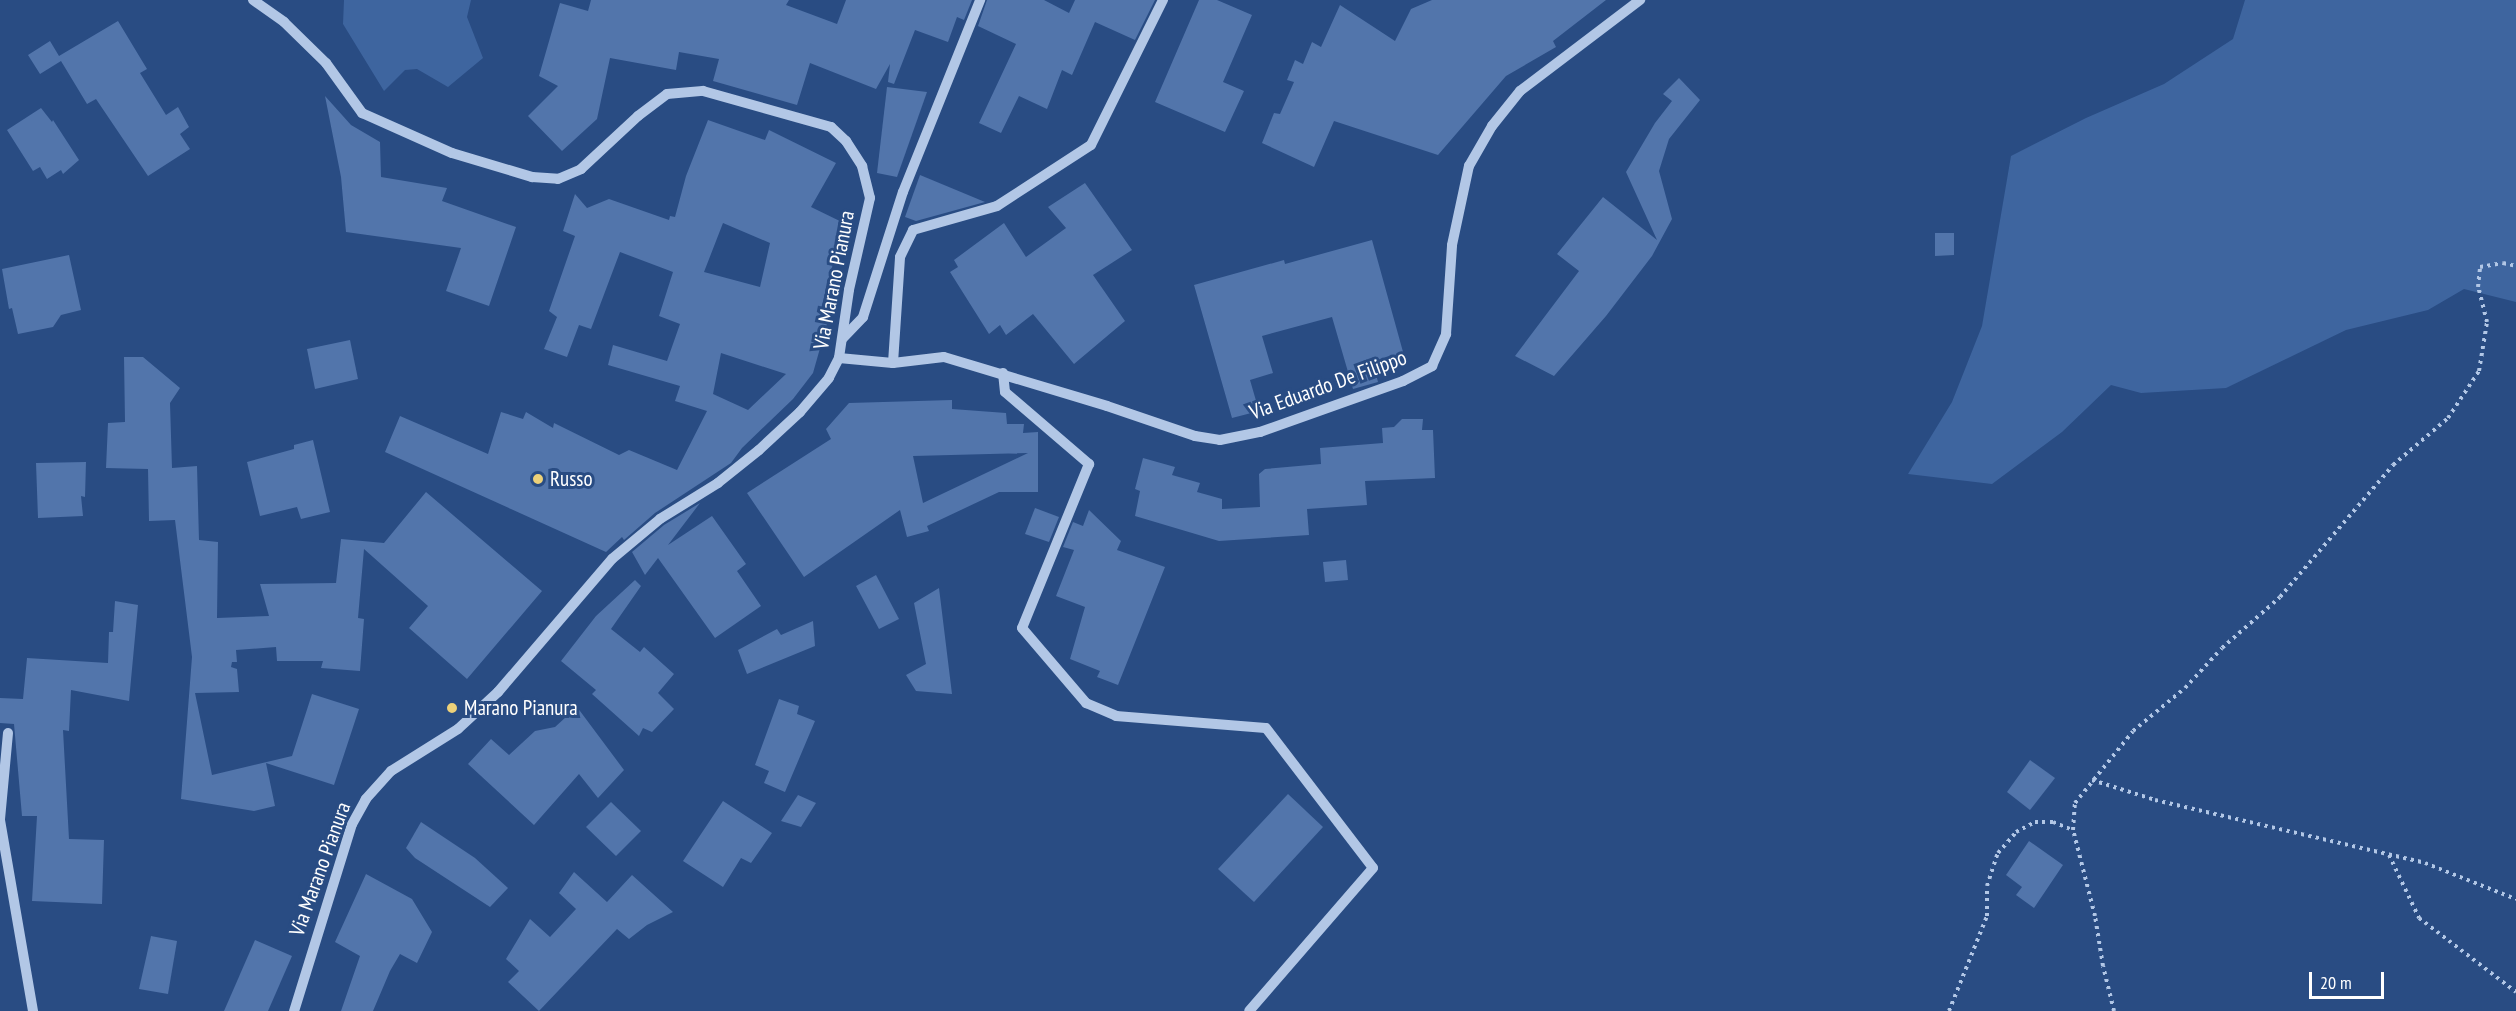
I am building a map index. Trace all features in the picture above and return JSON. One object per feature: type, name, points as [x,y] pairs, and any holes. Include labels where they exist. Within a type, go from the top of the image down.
[{"type":"street","name":"Via Marano Pianura","points":[[254,0],[284,22],[326,63],[362,113],[452,153],[532,177],[558,179],[581,169],[638,116],[668,94],[703,91],[831,127],[846,141],[862,166],[870,198],[849,290],[839,358],[829,378],[800,412],[718,483],[660,519],[612,560],[498,692],[458,729],[391,771],[366,799],[352,824],[294,1011]]},
{"type":"street","points":[[843,338],[863,317],[903,192],[980,0]]},
{"type":"street","points":[[893,363],[900,257],[913,230],[997,206],[1091,145],[1163,0]]},
{"type":"street","name":"Via Eduardo De Filippo","points":[[839,358],[893,363],[944,357],[1003,373],[1195,436],[1220,441],[1260,432],[1403,381],[1432,366],[1446,334],[1452,245],[1468,166],[1492,126],[1520,91],[1640,0]]},
{"type":"street","points":[[1003,373],[1005,392],[1089,464],[1022,628],[1086,703],[1116,716],[1266,728],[1374,868],[1249,1011]]},
{"type":"street","points":[[8,733],[0,820],[33,1011]]},
{"type":"path","points":[[2114,1011],[2103,966],[2095,916],[2073,830],[2075,803],[2133,731],[2185,688],[2222,648],[2280,597],[2393,465],[2448,418],[2480,371],[2487,322],[2478,288],[2480,267],[2503,263],[2516,266]]},
{"type":"path","points":[[2092,780],[2155,800],[2425,863],[2516,899]]},
{"type":"path","points":[[1949,1011],[1987,916],[1987,886],[1998,854],[2016,832],[2035,822],[2053,822],[2073,830]]},
{"type":"path","points":[[2389,854],[2419,918],[2516,992]]},
{"type":"shaded area","points":[[344,0],[471,0],[467,17],[483,58],[448,87],[417,69],[405,70],[384,91],[343,24]]},
{"type":"shaded area","points":[[2245,0],[2516,0],[2516,302],[2464,289],[2428,310],[2346,330],[2226,388],[2141,393],[2111,385],[2062,432],[1992,484],[1908,474],[1952,402],[1982,326],[2011,156],[2086,118],[2164,84],[2233,39]]},
{"type":"building","points":[[591,0],[789,0],[786,5],[837,24],[846,0],[972,0],[964,20],[957,17],[948,42],[915,30],[894,84],[888,82],[890,64],[876,89],[810,63],[797,105],[713,81],[719,59],[679,52],[676,70],[610,58],[597,119],[562,151],[528,116],[558,86],[539,76],[560,3],[588,11]]},
{"type":"building","points":[[987,0],[1044,0],[1069,13],[1075,0],[1155,0],[1135,40],[1095,22],[1072,75],[1062,70],[1047,109],[1019,96],[1001,133],[979,123],[1016,44],[978,26]]},
{"type":"building","points":[[1199,0],[1217,0],[1252,15],[1223,82],[1244,91],[1225,132],[1155,102]]},
{"type":"building","points":[[1432,0],[1606,0],[1553,41],[1556,47],[1506,76],[1438,155],[1334,121],[1314,167],[1262,143],[1274,113],[1280,114],[1294,82],[1287,80],[1295,60],[1303,64],[1312,42],[1321,47],[1340,5],[1395,41],[1411,9]]},
{"type":"building","points":[[118,21],[147,69],[140,73],[166,115],[178,107],[189,127],[180,134],[190,149],[148,176],[96,99],[87,104],[61,61],[40,74],[28,55],[50,41],[59,56]]},
{"type":"building","points":[[1679,78],[1700,100],[1669,139],[1659,171],[1672,219],[1652,256],[1606,316],[1554,376],[1515,356],[1579,271],[1557,254],[1603,197],[1657,240],[1626,172],[1655,123],[1672,101],[1663,94]]},
{"type":"building","points":[[887,87],[927,92],[897,177],[877,173]]},
{"type":"building","points":[[325,96],[351,125],[380,142],[381,177],[447,188],[442,201],[516,227],[489,306],[446,291],[461,248],[346,232],[341,177]]},
{"type":"building","points":[[41,108],[52,122],[53,120],[79,160],[63,174],[61,170],[47,179],[40,167],[33,171],[7,130]]},
{"type":"building","points":[[708,120],[765,140],[769,130],[836,163],[811,207],[848,225],[832,267],[821,309],[830,313],[813,373],[793,399],[742,448],[731,463],[655,513],[624,540],[622,537],[606,552],[385,452],[400,416],[488,454],[501,412],[523,419],[526,412],[553,428],[554,423],[619,455],[629,450],[677,470],[707,411],[675,401],[680,386],[608,365],[613,345],[667,361],[680,324],[659,316],[673,272],[620,252],[591,329],[579,325],[567,357],[544,349],[557,317],[549,311],[575,236],[563,231],[575,194],[587,208],[609,199],[669,220],[670,216],[675,217],[686,176]],"holes":[[[723,223],[770,243],[760,287],[704,272]],[[721,353],[786,374],[748,410],[713,394]]]},
{"type":"building","points":[[920,175],[985,202],[916,221],[905,217]]},
{"type":"building","points":[[1085,183],[1132,250],[1093,275],[1125,321],[1074,364],[1033,314],[1006,335],[1000,325],[989,334],[950,272],[958,267],[954,260],[1004,223],[1026,257],[1066,228],[1048,207]]},
{"type":"building","points":[[1935,233],[1954,233],[1954,255],[1935,256]]},
{"type":"building","points":[[1372,240],[1405,359],[1374,367],[1378,382],[1353,389],[1332,317],[1262,336],[1273,373],[1250,380],[1259,411],[1232,418],[1194,285],[1284,260],[1285,264]]},
{"type":"building","points":[[69,255],[81,310],[61,315],[53,327],[18,334],[12,308],[9,309],[2,269]]},
{"type":"building","points":[[350,340],[358,379],[315,389],[307,349]]},
{"type":"building","points":[[124,357],[143,357],[180,388],[170,403],[172,468],[197,466],[199,540],[218,542],[217,618],[269,616],[260,584],[336,583],[341,539],[384,543],[426,492],[542,591],[467,679],[409,628],[428,606],[364,549],[358,618],[364,619],[360,671],[321,668],[323,661],[277,661],[276,647],[236,650],[237,662],[232,662],[231,667],[237,669],[239,692],[195,693],[212,775],[292,756],[312,694],[359,709],[334,785],[266,763],[275,806],[254,811],[181,799],[192,657],[175,520],[149,521],[148,469],[106,468],[108,423],[125,422]]},
{"type":"building","points":[[952,400],[952,409],[1006,413],[1007,424],[1024,424],[1023,433],[1038,432],[1038,492],[999,492],[927,526],[929,531],[907,537],[900,510],[804,577],[747,493],[831,439],[826,429],[849,403]],"holes":[[[1028,453],[923,503],[913,456]]]},
{"type":"building","points":[[1402,419],[1423,419],[1422,430],[1433,430],[1435,478],[1365,481],[1367,505],[1307,509],[1309,535],[1219,541],[1135,516],[1140,491],[1135,489],[1143,458],[1175,467],[1172,475],[1200,483],[1197,492],[1222,499],[1222,509],[1260,507],[1259,474],[1265,469],[1321,464],[1320,448],[1383,443],[1382,428],[1394,427]]},
{"type":"building","points":[[313,440],[330,512],[301,519],[297,507],[260,516],[247,462],[294,449],[294,445]]},
{"type":"building","points":[[86,462],[85,497],[81,496],[83,516],[38,518],[36,463]]},
{"type":"building","points":[[700,503],[668,545],[712,516],[746,564],[737,571],[761,606],[715,638],[658,558],[645,575],[632,552],[664,525]]},
{"type":"building","points":[[1035,508],[1059,517],[1049,542],[1025,534]]},
{"type":"building","points":[[1089,510],[1121,541],[1117,550],[1165,567],[1118,685],[1097,677],[1100,671],[1070,659],[1085,607],[1056,596],[1074,550],[1063,547],[1073,522],[1083,526]]},
{"type":"building","points":[[1346,560],[1348,580],[1325,582],[1323,562]]},
{"type":"building","points":[[876,575],[899,619],[879,629],[856,586]]},
{"type":"building","points":[[635,580],[641,586],[611,629],[640,652],[644,647],[674,674],[658,693],[674,709],[652,732],[643,728],[639,736],[592,694],[596,690],[561,661],[596,616]]},
{"type":"building","points":[[939,588],[952,694],[916,691],[906,675],[926,664],[914,603]]},
{"type":"building","points":[[115,601],[138,605],[129,701],[71,690],[69,731],[63,730],[69,839],[104,840],[102,904],[32,901],[37,816],[22,816],[14,724],[0,723],[0,698],[23,699],[27,658],[108,663],[109,632],[113,632]]},
{"type":"building","points":[[813,621],[815,646],[747,674],[738,650],[777,629],[781,635]]},
{"type":"building","points":[[779,699],[799,706],[797,714],[815,721],[785,792],[764,783],[769,771],[755,765]]},
{"type":"building","points":[[577,707],[624,770],[598,798],[579,774],[534,825],[468,764],[491,739],[509,755],[535,731],[555,727]]},
{"type":"building","points":[[2030,760],[2055,778],[2030,810],[2007,792]]},
{"type":"building","points":[[1288,794],[1323,827],[1254,902],[1218,869]]},
{"type":"building","points":[[798,795],[816,803],[801,827],[781,821]]},
{"type":"building","points":[[723,801],[772,833],[751,863],[741,858],[723,887],[683,861]]},
{"type":"building","points":[[611,802],[641,831],[616,856],[586,827]]},
{"type":"building","points":[[421,822],[475,858],[508,888],[490,907],[415,858],[406,848]]},
{"type":"building","points":[[2029,841],[2063,865],[2034,908],[2016,895],[2022,887],[2006,875]]},
{"type":"building","points":[[574,872],[607,902],[632,875],[673,912],[647,925],[629,939],[617,929],[539,1011],[508,982],[519,971],[506,959],[530,919],[550,937],[576,909],[559,893]]},
{"type":"building","points":[[366,874],[412,899],[432,932],[417,963],[400,954],[373,1011],[341,1011],[360,956],[335,942]]},
{"type":"building","points":[[151,936],[177,941],[168,994],[139,989]]},
{"type":"building","points":[[255,940],[292,956],[268,1011],[224,1011]]},
{"type":"place","name":"Russo","points":[[538,479]]},
{"type":"place","name":"Marano Pianura","points":[[452,708]]}]
